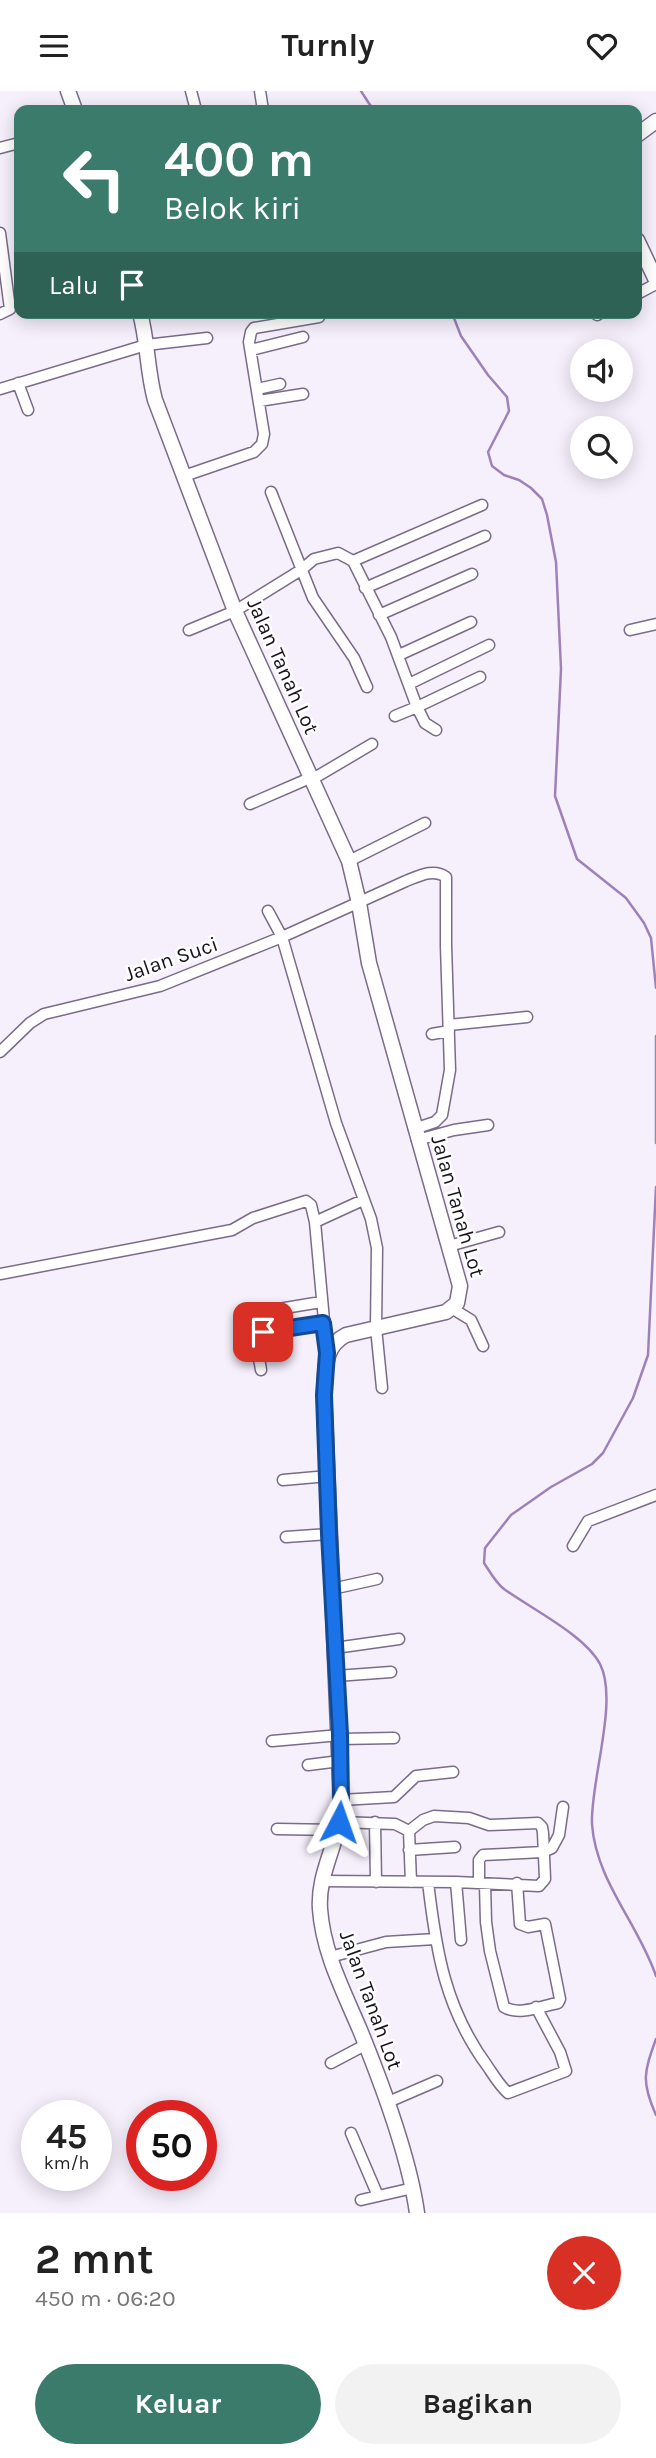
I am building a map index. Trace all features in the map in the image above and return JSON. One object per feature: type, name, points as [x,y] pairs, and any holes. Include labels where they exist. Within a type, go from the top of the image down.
[{"type":"main road","points":[[642,251],[656,282]]},
{"type":"main road","name":"Jalan Tanah Lot","points":[[140,319],[153,392],[234,611],[349,862],[369,963],[461,1291],[459,1300],[446,1312],[346,1335],[331,1346],[327,1353],[324,1395],[341,1800],[338,1826],[321,1881],[320,1906],[330,1957],[386,2103],[413,2188],[417,2213]]},
{"type":"street","points":[[0,233],[4,292],[10,311],[0,314]]},
{"type":"street","points":[[184,476],[259,448],[264,434],[249,342],[251,332],[254,328],[307,319]]},
{"type":"street","points":[[251,350],[303,337]]},
{"type":"street","points":[[0,389],[146,345],[207,338]]},
{"type":"street","points":[[18,383],[28,409]]},
{"type":"street","points":[[257,389],[280,384]]},
{"type":"street","points":[[259,401],[303,394]]},
{"type":"street","points":[[271,492],[313,598],[354,658],[367,687]]},
{"type":"street","points":[[353,561],[482,505]]},
{"type":"street","points":[[365,588],[485,536]]},
{"type":"street","points":[[189,630],[234,611],[301,571],[314,559],[335,552],[344,555],[353,561],[399,655],[425,723],[436,730]]},
{"type":"street","points":[[379,615],[472,574]]},
{"type":"street","points":[[399,655],[471,622]]},
{"type":"street","points":[[630,630],[656,624]]},
{"type":"street","points":[[409,684],[489,645]]},
{"type":"street","points":[[395,716],[480,677]]},
{"type":"street","points":[[250,804],[311,779],[372,744]]},
{"type":"street","points":[[349,862],[425,823]]},
{"type":"street","name":"Jalan Suci","points":[[0,1052],[30,1023],[44,1014],[160,986],[282,937],[427,873],[438,873],[446,877],[449,1028]]},
{"type":"street","points":[[268,911],[282,937],[336,1123],[371,1219],[377,1248],[376,1328],[382,1388]]},
{"type":"street","points":[[432,1034],[449,1028],[527,1017]]},
{"type":"street","points":[[416,1134],[442,1115],[450,1070],[449,1028]]},
{"type":"street","points":[[416,1134],[488,1125]]},
{"type":"street","points":[[316,1222],[363,1200]]},
{"type":"street","points":[[0,1274],[232,1230],[253,1218],[306,1202],[311,1205],[316,1222],[327,1353]]},
{"type":"street","points":[[449,1246],[499,1232]]},
{"type":"street","points":[[254,1313],[321,1302]]},
{"type":"street","points":[[453,1308],[471,1320],[483,1346]]},
{"type":"street","points":[[261,1370],[257,1340],[260,1334],[268,1330],[323,1323]]},
{"type":"street","points":[[283,1480],[328,1476]]},
{"type":"street","points":[[573,1546],[588,1521],[656,1495]]},
{"type":"street","points":[[286,1537],[329,1534]]},
{"type":"street","points":[[332,1589],[377,1579]]},
{"type":"street","points":[[335,1648],[399,1639]]},
{"type":"street","points":[[336,1676],[391,1671]]},
{"type":"street","points":[[272,1741],[340,1737],[394,1738]]},
{"type":"street","points":[[308,1765],[340,1761]]},
{"type":"street","points":[[341,1800],[394,1797],[416,1776],[453,1772]]},
{"type":"street","points":[[517,1883],[520,1924],[528,1927],[545,1924],[560,1999],[558,2003],[520,2011],[503,2007],[490,1951],[479,1860],[483,1855],[544,1852],[552,1848],[556,1843],[563,1807]]},
{"type":"street","points":[[321,1881],[541,1885],[545,1879],[542,1827],[538,1823],[489,1825],[469,1818],[434,1816],[423,1820],[409,1831]]},
{"type":"street","points":[[375,1822],[376,1882]]},
{"type":"street","points":[[277,1829],[375,1822],[395,1823],[409,1831]]},
{"type":"street","points":[[409,1831],[411,1882]]},
{"type":"street","points":[[409,1850],[454,1847]]},
{"type":"street","points":[[428,1882],[440,1962],[461,2025],[475,2050],[508,2093],[566,2071],[560,2052],[536,2007]]},
{"type":"street","points":[[456,1882],[461,1940]]},
{"type":"street","points":[[330,1957],[386,1943],[435,1939]]},
{"type":"street","points":[[331,2063],[366,2045]]},
{"type":"street","points":[[386,2103],[437,2081]]},
{"type":"street","points":[[351,2133],[378,2196]]},
{"type":"street","points":[[361,2200],[413,2188]]},
{"type":"waterway","points":[[361,91],[370,105]]},
{"type":"waterway","points":[[454,319],[461,336],[507,397],[509,411],[488,452],[492,466],[531,488],[542,499],[547,515],[556,562],[561,669],[555,796],[577,859],[626,898],[644,923],[651,938],[656,988]]},
{"type":"waterway","points":[[656,1036],[656,1143]]},
{"type":"waterway","points":[[656,1187],[648,1355],[633,1398],[603,1453],[592,1464],[551,1487],[511,1515],[485,1548],[484,1563],[501,1587],[570,1633],[593,1653],[600,1664],[605,1680],[606,1699],[593,1807],[595,1845],[609,1883],[656,1976]]},
{"type":"waterway","points":[[656,2039],[646,2077],[648,2094],[656,2115]]},
{"type":"route","points":[[263,1332],[323,1323],[327,1353],[324,1395],[340,1734],[339,1822]]}]
